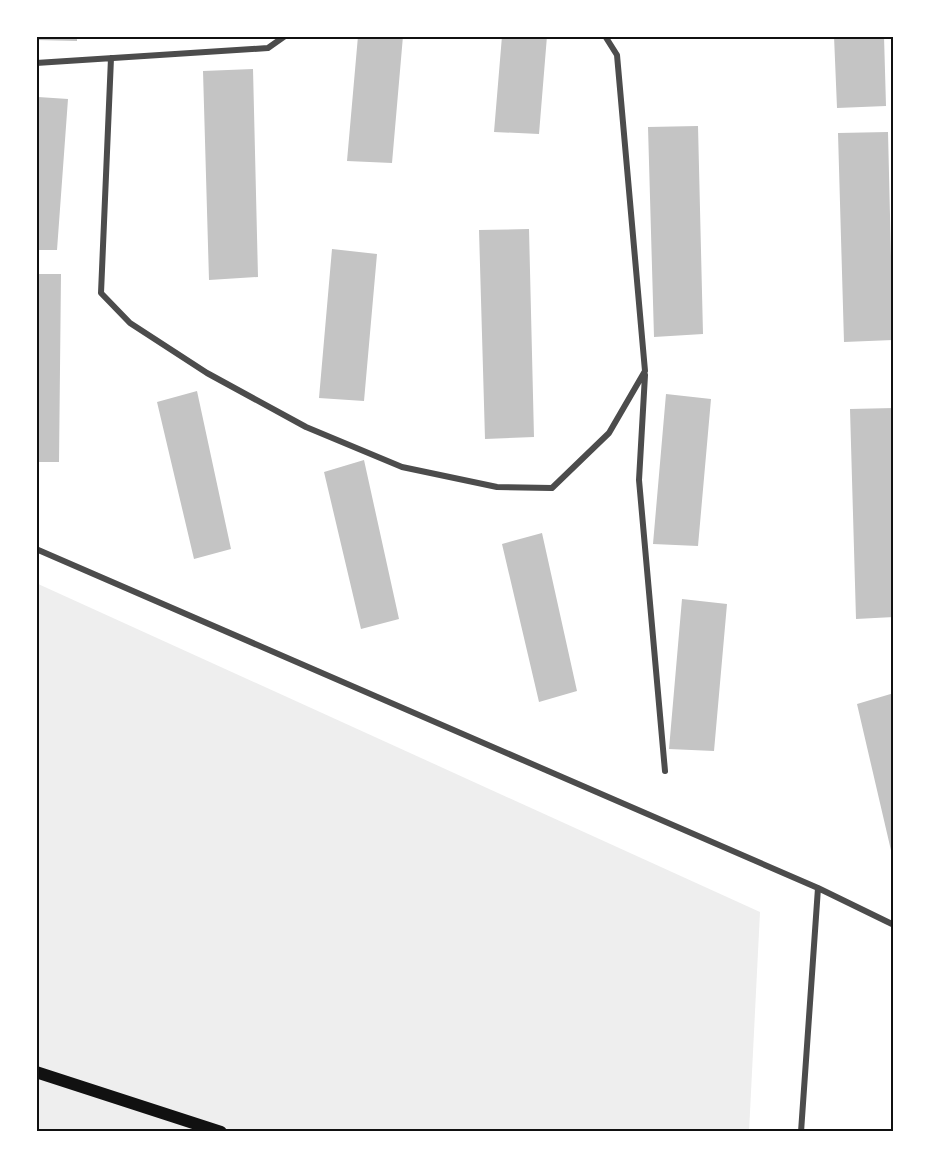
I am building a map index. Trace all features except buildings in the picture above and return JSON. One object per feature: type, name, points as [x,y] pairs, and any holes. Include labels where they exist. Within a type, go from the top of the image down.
[{"type":"main road","points":[[36,1072],[222,1132]]},
{"type":"street","points":[[36,63],[268,48],[285,36]]},
{"type":"street","points":[[605,36],[617,55],[645,371],[639,480],[665,771]]},
{"type":"street","points":[[111,58],[102,293],[130,323],[207,373],[306,427],[402,467],[497,487],[552,488],[609,433],[645,371]]},
{"type":"street","points":[[36,549],[818,888],[894,925]]},
{"type":"street","points":[[801,1132],[818,888]]},
{"type":"shaded area","points":[[36,583],[760,912],[749,1132],[36,1132]]}]
